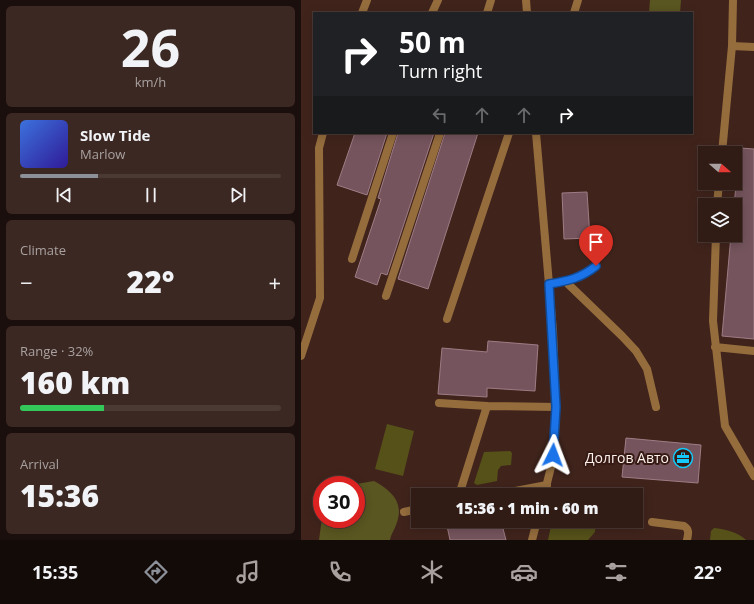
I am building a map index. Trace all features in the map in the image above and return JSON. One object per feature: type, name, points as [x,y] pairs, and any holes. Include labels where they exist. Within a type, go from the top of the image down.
[{"type":"street","points":[[362,12],[367,0]]},
{"type":"street","points":[[432,12],[438,0]]},
{"type":"street","points":[[487,12],[491,0]]},
{"type":"street","points":[[526,0],[527,12]]},
{"type":"street","points":[[574,12],[578,0]]},
{"type":"street","points":[[723,146],[732,46],[733,0]]},
{"type":"street","points":[[732,46],[754,47]]},
{"type":"street","points":[[301,356],[320,298],[319,148],[323,134]]},
{"type":"street","points":[[352,259],[393,134]]},
{"type":"street","points":[[386,296],[440,134]]},
{"type":"street","points":[[447,319],[509,134]]},
{"type":"street","points":[[536,134],[549,284],[556,407],[553,455],[546,488]]},
{"type":"street","points":[[716,242],[713,321],[725,426],[754,476]]},
{"type":"street","points":[[549,284],[565,281],[586,274],[596,266]]},
{"type":"street","points":[[565,281],[636,351],[647,369],[656,407]]},
{"type":"street","points":[[715,347],[754,351]]},
{"type":"street","points":[[439,403],[487,406],[556,407]]},
{"type":"street","points":[[461,488],[487,406]]},
{"type":"street","points":[[528,488],[547,484]]},
{"type":"street","points":[[404,512],[411,510]]},
{"type":"street","points":[[651,522],[684,526],[689,532],[687,540]]},
{"type":"street","points":[[533,540],[536,528]]},
{"type":"shaded area","points":[[650,0],[681,0],[680,12],[649,12]]},
{"type":"shaded area","points":[[387,424],[414,431],[403,476],[375,469]]},
{"type":"shaded area","points":[[510,451],[512,453],[511,465],[501,466],[498,470],[497,481],[477,485],[474,483],[484,452]]},
{"type":"shaded area","points":[[374,481],[386,489],[395,498],[398,504],[398,517],[390,540],[319,540],[321,528],[365,528],[365,483]]},
{"type":"shaded area","points":[[551,528],[595,528],[595,532],[588,540],[548,540]]},
{"type":"shaded area","points":[[714,528],[731,531],[746,540],[710,540],[711,531]]},
{"type":"building","points":[[355,134],[387,134],[367,195],[337,185]]},
{"type":"building","points":[[398,134],[434,134],[387,275],[381,273],[377,285],[355,277],[381,199],[378,198]]},
{"type":"building","points":[[445,134],[478,134],[428,289],[398,279]]},
{"type":"building","points":[[742,148],[754,149],[754,339],[722,336],[730,242],[742,242],[742,198],[735,198],[736,190],[742,190]]},
{"type":"building","points":[[587,192],[590,238],[564,239],[562,193]]},
{"type":"building","points":[[488,341],[538,345],[535,391],[487,388],[487,397],[438,394],[442,348],[487,352]]},
{"type":"building","points":[[626,438],[701,445],[698,483],[622,477]]},
{"type":"building","points":[[447,528],[503,528],[506,540],[450,540]]},
{"type":"place","name":"Долгов Авто","points":[[683,458]]},
{"type":"route","points":[[553,455],[556,407],[553,331],[549,284],[565,281],[586,274],[596,266]]}]
